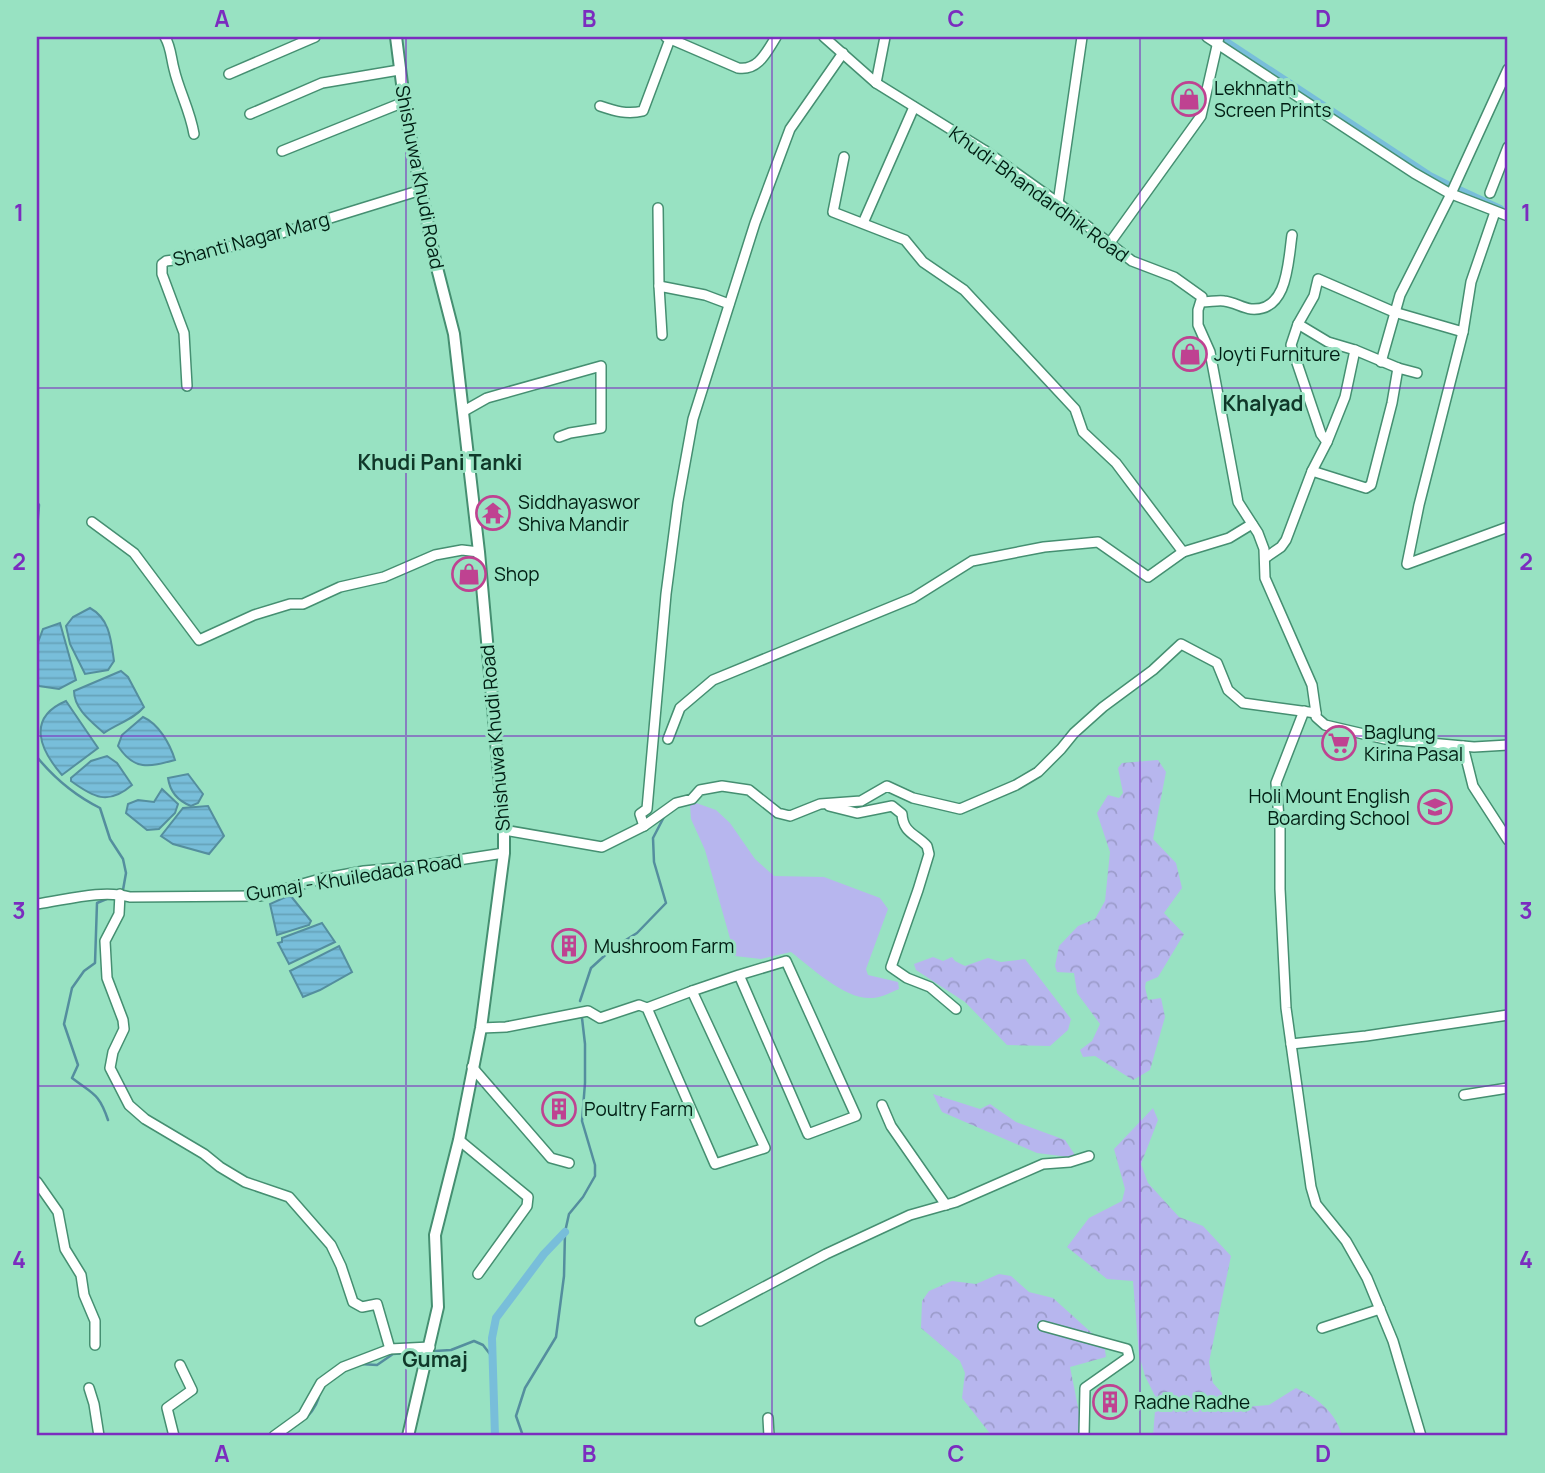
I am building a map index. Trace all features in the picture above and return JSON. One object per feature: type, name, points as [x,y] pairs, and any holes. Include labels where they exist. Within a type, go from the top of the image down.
[{"type":"main road","name":"Shishuwa Khudi Road","points":[[396,37],[404,102],[421,190],[454,334],[479,552],[504,830],[504,853],[481,1028],[459,1140],[435,1235],[438,1307],[408,1436]]},
{"type":"street","points":[[165,37],[174,71],[190,112],[194,134]]},
{"type":"street","points":[[229,74],[315,37]]},
{"type":"street","points":[[600,106],[623,113],[643,111],[668,38],[748,70],[755,66],[776,37]]},
{"type":"street","name":"Khudi-Bhandardhik Road","points":[[824,37],[876,83],[984,150],[1132,261],[1174,277],[1195,290],[1202,297],[1202,302]]},
{"type":"street","points":[[876,83],[885,37]]},
{"type":"street","points":[[1058,203],[1082,37]]},
{"type":"street","points":[[1207,37],[1219,40],[1414,173],[1451,194],[1508,216]]},
{"type":"street","points":[[1109,244],[1201,116],[1219,40]]},
{"type":"street","points":[[644,826],[640,814],[647,809],[666,594],[678,502],[693,419],[755,223],[790,129],[843,53]]},
{"type":"street","points":[[1381,362],[1400,295],[1451,194],[1508,69]]},
{"type":"street","points":[[250,114],[322,83],[399,70]]},
{"type":"street","points":[[282,151],[404,102]]},
{"type":"street","points":[[863,223],[914,107]]},
{"type":"street","points":[[1490,193],[1508,147]]},
{"type":"street","points":[[844,157],[833,212],[905,240],[923,262],[964,290],[1074,409],[1083,432],[1116,463],[1183,552]]},
{"type":"street","name":"Shanti Nagar Marg","points":[[187,386],[184,333],[162,274],[162,264],[272,236],[421,190]]},
{"type":"street","points":[[658,208],[662,335]]},
{"type":"street","points":[[1495,212],[1471,282],[1463,332],[1419,505],[1407,564],[1508,527]]},
{"type":"street","points":[[1292,235],[1285,280],[1276,302],[1263,308],[1249,309],[1222,300],[1202,302],[1198,310],[1198,325],[1210,352],[1238,502],[1255,528],[1264,549],[1265,578],[1307,674],[1316,717],[1325,725],[1385,739],[1463,746],[1508,745]]},
{"type":"street","points":[[1327,442],[1321,434],[1291,345],[1318,279],[1394,312],[1463,332]]},
{"type":"street","points":[[659,286],[705,295],[729,304]]},
{"type":"street","points":[[1298,324],[1328,342],[1417,373]]},
{"type":"street","points":[[1265,558],[1286,540],[1317,456],[1327,442],[1345,397],[1354,350]]},
{"type":"street","points":[[464,411],[487,398],[601,366],[601,428],[559,437]]},
{"type":"street","points":[[1312,471],[1366,488],[1371,485],[1398,368]]},
{"type":"street","points":[[92,522],[134,554],[199,640],[254,615],[290,604],[303,604],[340,587],[384,577],[435,555],[462,550],[479,552]]},
{"type":"street","points":[[668,739],[680,708],[713,680],[913,598],[972,561],[1044,547],[1098,541],[1148,576],[1183,552],[1255,528]]},
{"type":"street","points":[[504,830],[602,847],[644,826],[676,803],[692,799],[701,790],[722,786],[749,790],[778,813],[790,816],[820,804],[861,801],[887,786],[913,798],[960,809],[1016,785],[1038,772],[1074,733],[1103,707],[1153,670],[1181,644],[1217,663],[1228,690],[1243,703],[1316,713]]},
{"type":"street","points":[[1304,711],[1276,783],[1286,1008],[1311,1187],[1316,1203],[1346,1241],[1367,1279],[1404,1376],[1421,1436]]},
{"type":"street","points":[[1463,746],[1473,786],[1508,840]]},
{"type":"street","points":[[820,804],[858,813],[892,806],[902,814],[902,824],[909,833],[927,846],[929,855],[891,967],[907,978],[930,987],[956,1009]]},
{"type":"street","name":"Gumaj - Khuiledada Road","points":[[37,904],[120,894],[130,897],[260,896],[320,879],[364,871],[504,853]]},
{"type":"street","points":[[120,894],[118,914],[105,941],[107,978],[124,1029],[113,1052],[110,1068],[129,1105],[145,1119],[246,1182],[289,1197],[331,1245],[353,1302],[362,1307],[377,1304],[390,1349]]},
{"type":"street","points":[[481,1028],[506,1027],[588,1011],[600,1018],[639,1006],[647,1008],[739,975],[786,961],[856,1116],[808,1134],[739,975]]},
{"type":"street","points":[[647,1008],[715,1164],[765,1148],[692,991]]},
{"type":"street","points":[[1291,1044],[1508,1015]]},
{"type":"street","points":[[472,1067],[551,1158],[569,1163]]},
{"type":"street","points":[[1464,1095],[1508,1088]]},
{"type":"street","points":[[882,1105],[891,1126],[946,1205]]},
{"type":"street","points":[[459,1140],[528,1197],[527,1206],[478,1274]]},
{"type":"street","points":[[700,1321],[826,1254],[910,1215],[946,1205],[1043,1164],[1070,1162],[1089,1156]]},
{"type":"street","points":[[37,1182],[58,1212],[65,1249],[81,1275],[83,1295],[94,1321],[96,1345]]},
{"type":"street","points":[[1322,1328],[1380,1309]]},
{"type":"street","points":[[1043,1326],[1127,1349],[1129,1357],[1085,1388],[1084,1436]]},
{"type":"street","points":[[274,1436],[303,1415],[316,1390],[327,1378],[353,1362],[390,1349],[430,1347]]},
{"type":"street","points":[[174,1436],[167,1408],[192,1390],[180,1365]]},
{"type":"street","points":[[89,1388],[99,1436]]},
{"type":"street","points":[[768,1418],[769,1436]]},
{"type":"green space","points":[[1158,760],[1166,772],[1153,839],[1176,863],[1182,888],[1164,913],[1184,934],[1158,977],[1146,982],[1148,1000],[1161,998],[1165,1017],[1150,1070],[1133,1080],[1095,1056],[1083,1057],[1080,1050],[1092,1041],[1100,1024],[1077,993],[1074,973],[1057,972],[1055,966],[1059,946],[1078,926],[1095,919],[1105,901],[1110,852],[1097,813],[1108,795],[1119,798],[1123,793],[1118,768],[1122,763]]},
{"type":"green space","points":[[696,803],[716,810],[730,823],[755,859],[774,876],[824,877],[880,898],[888,909],[866,969],[868,975],[898,982],[899,989],[879,997],[862,997],[840,989],[791,952],[761,959],[735,956],[705,850],[691,819],[690,805]]},
{"type":"green space","points":[[933,957],[943,961],[952,957],[965,966],[988,958],[1001,962],[1025,959],[1071,1019],[1068,1030],[1050,1046],[1007,1045],[965,1002],[916,970],[914,964]]},
{"type":"green space","points":[[933,1094],[980,1109],[990,1104],[1016,1122],[1065,1140],[1075,1155],[1069,1157],[1037,1153],[942,1112]]},
{"type":"green space","points":[[1153,1108],[1158,1120],[1141,1164],[1148,1183],[1179,1217],[1203,1226],[1231,1256],[1209,1362],[1213,1383],[1231,1403],[1243,1407],[1269,1405],[1296,1388],[1325,1407],[1342,1436],[1153,1436],[1156,1398],[1145,1376],[1139,1355],[1133,1281],[1107,1279],[1067,1247],[1089,1218],[1122,1201],[1125,1189],[1114,1149]]},
{"type":"green space","points":[[999,1274],[1011,1276],[1029,1292],[1053,1298],[1104,1344],[1106,1357],[1070,1367],[1081,1422],[1077,1436],[992,1436],[962,1398],[965,1373],[960,1361],[921,1328],[922,1301],[929,1291],[952,1281],[976,1284]]},
{"type":"shaded area","points":[[90,608],[106,624],[114,661],[108,670],[85,674],[70,644],[66,626],[73,617]]},
{"type":"shaded area","points":[[60,623],[76,680],[59,689],[39,686],[37,645],[43,629]]},
{"type":"shaded area","points":[[121,671],[128,677],[144,707],[104,733],[80,709],[74,691]]},
{"type":"shaded area","points":[[66,701],[98,748],[62,775],[43,745],[41,725],[53,708]]},
{"type":"shaded area","points":[[143,717],[154,724],[163,735],[175,760],[143,765],[130,760],[118,746],[122,735]]},
{"type":"shaded area","points":[[107,756],[117,763],[132,785],[123,792],[101,797],[71,781],[71,778],[91,761]]},
{"type":"shaded area","points":[[188,774],[203,794],[198,803],[191,806],[175,795],[168,778]]},
{"type":"shaded area","points":[[162,789],[178,804],[175,813],[159,829],[147,830],[126,813],[128,804],[138,800],[154,802]]},
{"type":"shaded area","points":[[208,806],[224,836],[209,854],[173,844],[161,836],[183,808]]},
{"type":"shaded area","points":[[290,895],[311,921],[309,925],[277,935],[270,904]]},
{"type":"shaded area","points":[[322,923],[335,942],[289,964],[278,943],[282,942],[282,938]]},
{"type":"shaded area","points":[[339,946],[352,972],[303,997],[290,971]]},
{"type":"waterway","points":[[1222,39],[1430,176],[1452,187]]},
{"type":"waterway","points":[[1459,190],[1500,209]]},
{"type":"waterway","points":[[37,502],[37,530]]},
{"type":"waterway","points":[[37,757],[66,786],[100,808],[110,839],[123,859],[126,873],[123,890]]},
{"type":"waterway","points":[[580,1001],[591,968],[613,948],[637,933],[666,903],[654,862],[653,838],[665,815]]},
{"type":"waterway","points":[[108,1120],[98,1099],[72,1078],[78,1065],[64,1024],[72,988],[84,971],[95,963],[97,903],[109,898]]},
{"type":"waterway","points":[[523,1436],[516,1416],[525,1388],[556,1337],[569,1214],[595,1176],[595,1165],[582,1121],[585,1083],[582,1018]]},
{"type":"waterway","points":[[495,1436],[492,1338],[496,1318],[544,1254],[565,1232]]},
{"type":"waterway","points":[[435,1351],[451,1350],[474,1341],[483,1345],[493,1358]]},
{"type":"waterway","points":[[360,1364],[377,1365],[393,1354],[423,1352]]},
{"type":"waterway","points":[[283,1434],[312,1411],[320,1391]]},
{"type":"place","name":"Lekhnath Screen Prints","points":[[1189,99]]},
{"type":"place","name":"Joyti Furniture","points":[[1190,354]]},
{"type":"place","name":"Siddhayaswor Shiva Mandir","points":[[493,513]]},
{"type":"place","name":"Shop","points":[[469,574]]},
{"type":"place","name":"Baglung Kirina Pasal","points":[[1339,743]]},
{"type":"place","name":"Holi Mount English Boarding School","points":[[1435,807]]},
{"type":"place","name":"Mushroom Farm","points":[[569,946]]},
{"type":"place","name":"Poultry Farm","points":[[559,1109]]},
{"type":"place","name":"Radhe Radhe","points":[[1110,1402]]},
{"type":"district","name":"Khalyad","points":[[1263,403]]},
{"type":"district","name":"Khudi Pani Tanki","points":[[440,462]]},
{"type":"district","name":"Gumaj","points":[[435,1359]]}]
